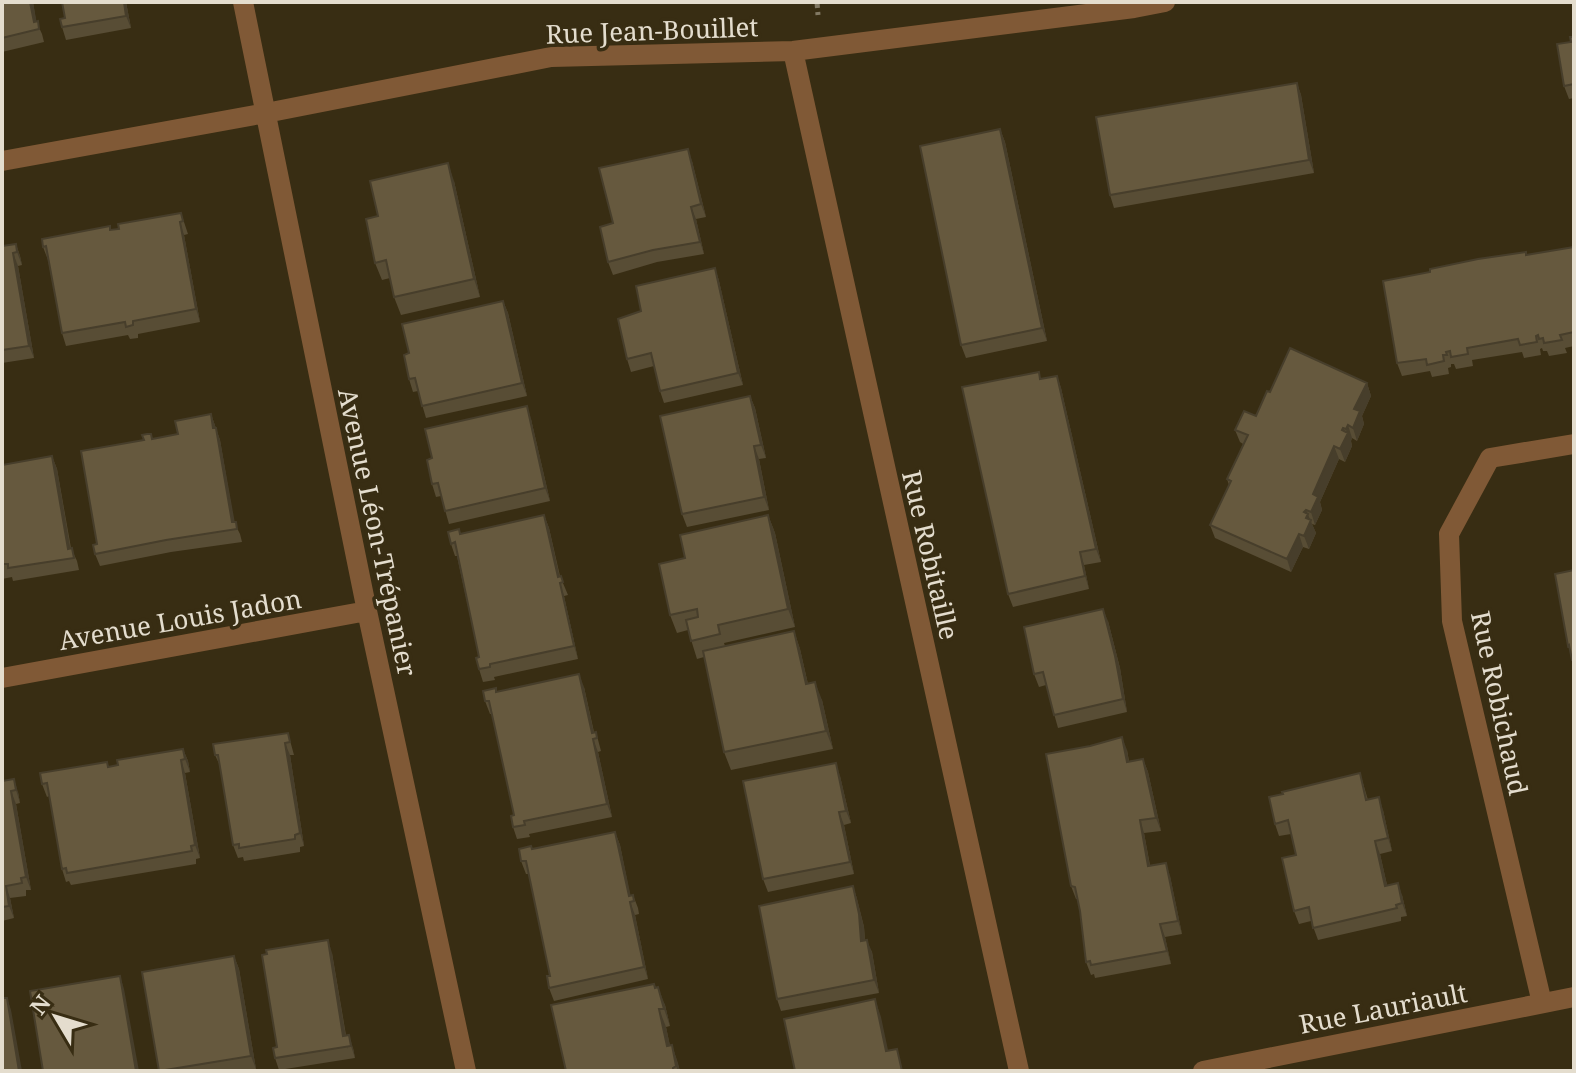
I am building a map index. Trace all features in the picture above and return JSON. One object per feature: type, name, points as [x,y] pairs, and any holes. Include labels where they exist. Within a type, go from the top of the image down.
[{"type":"street","name":"Avenue Léon-Trépanier","points":[[243,2],[367,611],[466,1071]]},
{"type":"street","name":"Rue Jean-Bouillet","points":[[2,161],[551,57],[793,51],[1165,2]]},
{"type":"street","name":"Rue Robitaille","points":[[793,51],[1019,1071]]},
{"type":"street","name":"Rue Robichaud","points":[[1542,1003],[1452,621],[1449,534],[1490,458],[1574,444]]},
{"type":"street","name":"Avenue Louis Jadon","points":[[2,678],[367,611]]},
{"type":"street","name":"Rue Lauriault","points":[[1203,1071],[1574,997]]},
{"type":"building","points":[[2,2],[30,2],[34,22],[38,21],[39,29],[2,38]]},
{"type":"building","points":[[62,2],[124,2],[126,16],[62,27],[60,19],[65,18]]},
{"type":"building","points":[[1570,37],[1574,37],[1574,84],[1564,86],[1557,44],[1571,42]]},
{"type":"building","points":[[1297,83],[1309,160],[1110,195],[1096,117]]},
{"type":"building","points":[[1000,129],[1042,328],[961,345],[920,146]]},
{"type":"building","points":[[688,149],[701,204],[691,207],[700,242],[608,262],[600,227],[613,223],[599,168]]},
{"type":"building","points":[[448,163],[474,279],[394,297],[386,260],[375,263],[366,219],[378,216],[370,181]]},
{"type":"building","points":[[181,213],[196,309],[133,321],[133,325],[126,327],[125,322],[62,333],[46,246],[43,247],[42,239],[110,226],[110,230],[119,229],[118,224]]},
{"type":"building","points":[[16,244],[17,252],[13,253],[29,346],[2,350],[2,246]]},
{"type":"building","points":[[1574,247],[1574,332],[1560,335],[1562,340],[1544,343],[1538,335],[1537,342],[1520,345],[1518,339],[1467,348],[1468,354],[1451,357],[1450,351],[1446,352],[1444,361],[1427,365],[1426,359],[1397,363],[1383,281],[1478,259]]},
{"type":"building","points":[[715,268],[738,373],[660,391],[651,353],[627,359],[618,319],[641,311],[636,286]]},
{"type":"building","points":[[503,301],[522,383],[422,406],[415,378],[409,379],[404,355],[409,353],[402,324]]},
{"type":"building","points":[[1290,348],[1367,383],[1354,409],[1360,411],[1353,428],[1348,425],[1346,429],[1343,428],[1348,433],[1340,449],[1334,446],[1313,494],[1318,497],[1311,512],[1304,512],[1308,514],[1306,518],[1311,520],[1304,536],[1299,534],[1287,559],[1210,525],[1248,435],[1235,430],[1244,411],[1256,416]]},
{"type":"building","points":[[1039,372],[1040,379],[1057,376],[1096,549],[1080,552],[1085,576],[1008,594],[962,387]]},
{"type":"building","points":[[750,396],[761,445],[754,446],[764,497],[682,514],[660,416]]},
{"type":"building","points":[[527,406],[545,488],[445,511],[438,483],[432,484],[427,460],[432,458],[425,429]]},
{"type":"building","points":[[211,414],[232,522],[236,522],[237,529],[95,554],[93,545],[97,544],[81,451],[144,440],[142,435],[147,434],[151,434],[152,439],[178,434],[175,421]]},
{"type":"building","points":[[52,456],[68,549],[72,548],[74,558],[8,568],[8,564],[2,564],[2,465]]},
{"type":"building","points":[[544,515],[558,577],[561,576],[563,582],[560,583],[574,646],[479,669],[455,542],[451,544],[448,532],[459,529],[460,534]]},
{"type":"building","points":[[768,515],[788,609],[718,625],[720,634],[691,641],[686,620],[698,617],[697,609],[670,615],[659,564],[685,558],[680,535]]},
{"type":"building","points":[[1574,570],[1574,660],[1572,660],[1555,574]]},
{"type":"building","points":[[1103,609],[1123,699],[1054,715],[1043,672],[1034,674],[1024,627]]},
{"type":"building","points":[[794,631],[806,684],[815,682],[826,731],[724,752],[703,651]]},
{"type":"building","points":[[579,674],[592,733],[596,732],[597,738],[593,739],[607,804],[524,821],[525,825],[513,827],[511,816],[514,815],[489,701],[485,701],[483,691],[496,688],[496,692]]},
{"type":"building","points":[[288,733],[290,742],[285,743],[300,833],[295,835],[295,839],[239,848],[239,844],[233,845],[218,755],[215,755],[213,744]]},
{"type":"building","points":[[1122,737],[1127,762],[1143,759],[1156,818],[1140,820],[1148,866],[1166,863],[1178,921],[1160,924],[1167,951],[1091,965],[1090,961],[1086,962],[1080,911],[1075,887],[1071,886],[1046,754]]},
{"type":"building","points":[[183,749],[185,759],[181,760],[195,845],[191,846],[192,851],[67,873],[66,868],[62,869],[47,783],[42,784],[40,773],[107,762],[108,767],[118,765],[117,760]]},
{"type":"building","points":[[836,763],[846,811],[839,812],[850,862],[763,879],[743,781]]},
{"type":"building","points":[[1360,773],[1366,800],[1379,797],[1388,838],[1375,841],[1385,886],[1398,883],[1402,903],[1396,905],[1397,908],[1313,928],[1309,907],[1294,911],[1282,858],[1296,855],[1288,820],[1275,824],[1269,797]]},
{"type":"building","points":[[14,779],[16,790],[11,791],[26,877],[21,878],[22,883],[6,886],[9,906],[2,907],[2,781]]},
{"type":"building","points":[[615,832],[629,896],[633,895],[634,901],[630,902],[644,967],[549,988],[547,976],[550,976],[526,861],[521,861],[519,849]]},
{"type":"building","points":[[853,886],[861,941],[867,940],[874,980],[777,999],[759,906]]},
{"type":"building","points":[[328,940],[343,1036],[349,1035],[351,1046],[275,1058],[273,1048],[277,1047],[262,955],[267,954],[266,950]]},
{"type":"building","points":[[234,956],[251,1056],[159,1071],[142,972]]},
{"type":"building","points":[[120,976],[136,1071],[43,1071],[30,991]]},
{"type":"building","points":[[654,984],[655,988],[658,987],[664,1009],[659,1009],[667,1046],[672,1045],[676,1066],[673,1071],[566,1071],[551,1005]]},
{"type":"building","points":[[2,998],[7,998],[19,1071],[2,1071]]},
{"type":"building","points":[[875,999],[886,1051],[897,1049],[902,1071],[795,1071],[784,1019]]}]
